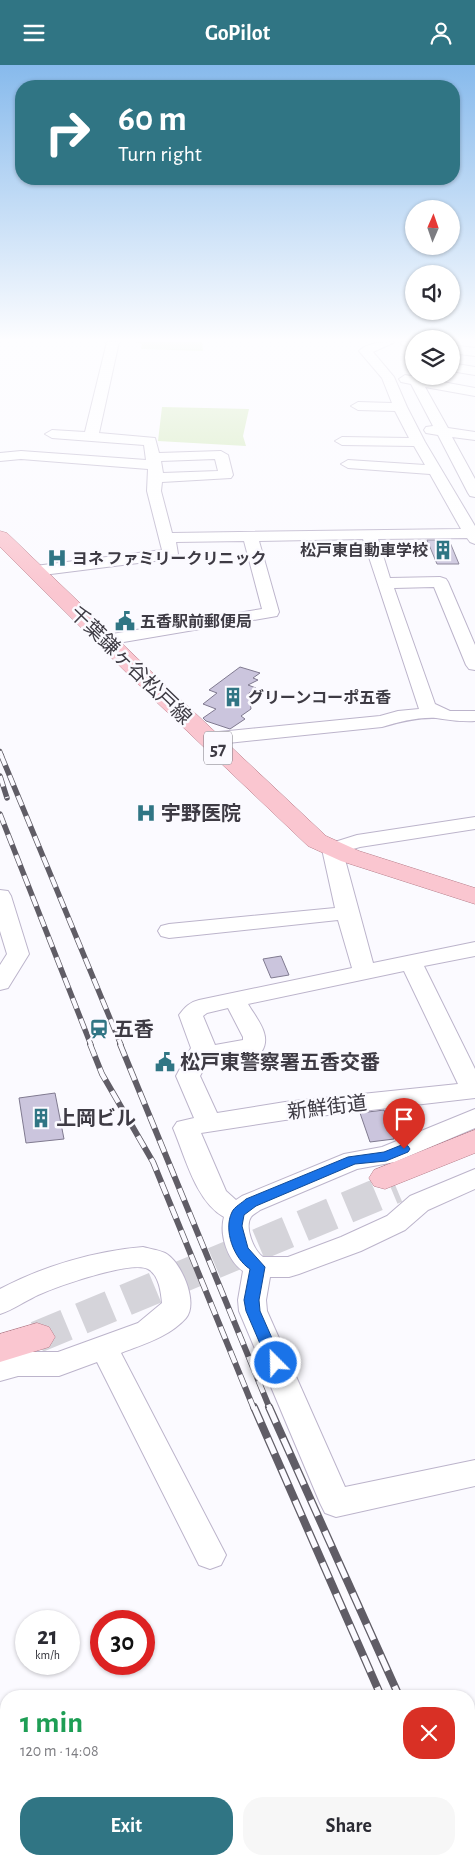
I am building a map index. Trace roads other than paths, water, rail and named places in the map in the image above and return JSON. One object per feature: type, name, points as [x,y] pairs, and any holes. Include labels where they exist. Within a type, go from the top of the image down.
[{"type":"main road","name":"千葉鎌ヶ谷松戸線","points":[[0,537],[106,641],[307,832],[332,849],[475,896]]},
{"type":"main road","points":[[475,1141],[390,1183],[475,1155]]},
{"type":"main road","points":[[0,1334],[36,1330],[0,1348]]},
{"type":"street","points":[[91,437],[94,426]]},
{"type":"street","points":[[440,426],[473,489]]},
{"type":"street","points":[[410,427],[475,436]]},
{"type":"street","points":[[410,427],[434,470],[473,532]]},
{"type":"street","points":[[35,571],[170,554],[154,491],[154,467],[150,441],[52,434]]},
{"type":"street","points":[[342,441],[418,442]]},
{"type":"street","points":[[0,457],[21,455],[154,467]]},
{"type":"street","points":[[348,464],[434,470]]},
{"type":"street","points":[[443,485],[473,489]]},
{"type":"street","points":[[166,538],[473,532]]},
{"type":"street","points":[[369,534],[427,707],[434,713]]},
{"type":"street","points":[[106,641],[271,612],[250,536]]},
{"type":"street","points":[[384,583],[440,582],[475,665]]},
{"type":"street","points":[[209,739],[382,721],[398,716],[434,713],[451,717],[475,716]]},
{"type":"street","points":[[364,972],[347,913],[332,849],[356,841],[475,823]]},
{"type":"street","points":[[0,895],[18,954],[0,983]]},
{"type":"street","points":[[170,931],[347,913]]},
{"type":"street","points":[[234,999],[255,1037],[254,1045],[218,1054],[211,1053],[203,1048],[191,1021],[194,1010],[199,1007],[234,999],[410,962],[475,949]]},
{"type":"street","points":[[410,962],[474,1090]]},
{"type":"street","points":[[203,1048],[188,1076],[209,1123]]},
{"type":"street","name":"新鮮街道","points":[[238,1213],[223,1205],[215,1196],[186,1129],[209,1123],[285,1111],[474,1090]]},
{"type":"street","points":[[475,1118],[386,1156],[353,1160],[251,1203],[238,1213],[235,1226],[241,1250],[250,1262],[258,1267],[289,1267],[342,1248],[396,1223],[418,1203],[475,1178]]},
{"type":"street","points":[[0,1369],[18,1364],[59,1364],[104,1349],[148,1331],[176,1310],[176,1296],[164,1267],[153,1259],[137,1257],[108,1260],[31,1287],[2,1294]]},
{"type":"street","points":[[258,1267],[252,1300],[253,1311],[336,1503],[475,1473]]},
{"type":"street","points":[[104,1349],[210,1555]]},
{"type":"tunnel","points":[[37,1337],[396,1187]]},
{"type":"railway","points":[[0,751],[2,756]]},
{"type":"railway","points":[[1,755],[121,1045]]},
{"type":"railway","points":[[0,776],[7,798]]},
{"type":"railway","points":[[0,814],[91,1045]]},
{"type":"railway","points":[[90,1044],[102,1074],[153,1162],[254,1409]]},
{"type":"railway","points":[[120,1044],[270,1409]]},
{"type":"railway","points":[[254,1407],[378,1690]]},
{"type":"railway","points":[[269,1407],[396,1690]]},
{"type":"place","name":"松戸東自動車学校","points":[[443,550]]},
{"type":"place","name":"ヨネ ファミリークリニック","points":[[57,558]]},
{"type":"place","name":"五香駅前郵便局","points":[[125,621]]},
{"type":"place","name":"グリーンコーポ五香","points":[[233,697]]},
{"type":"place","name":"宇野医院","points":[[146,813]]},
{"type":"place","name":"五香","points":[[99,1029]]},
{"type":"place","name":"松戸東警察署五香交番","points":[[165,1062]]},
{"type":"place","name":"上岡ビル","points":[[41,1118]]}]
